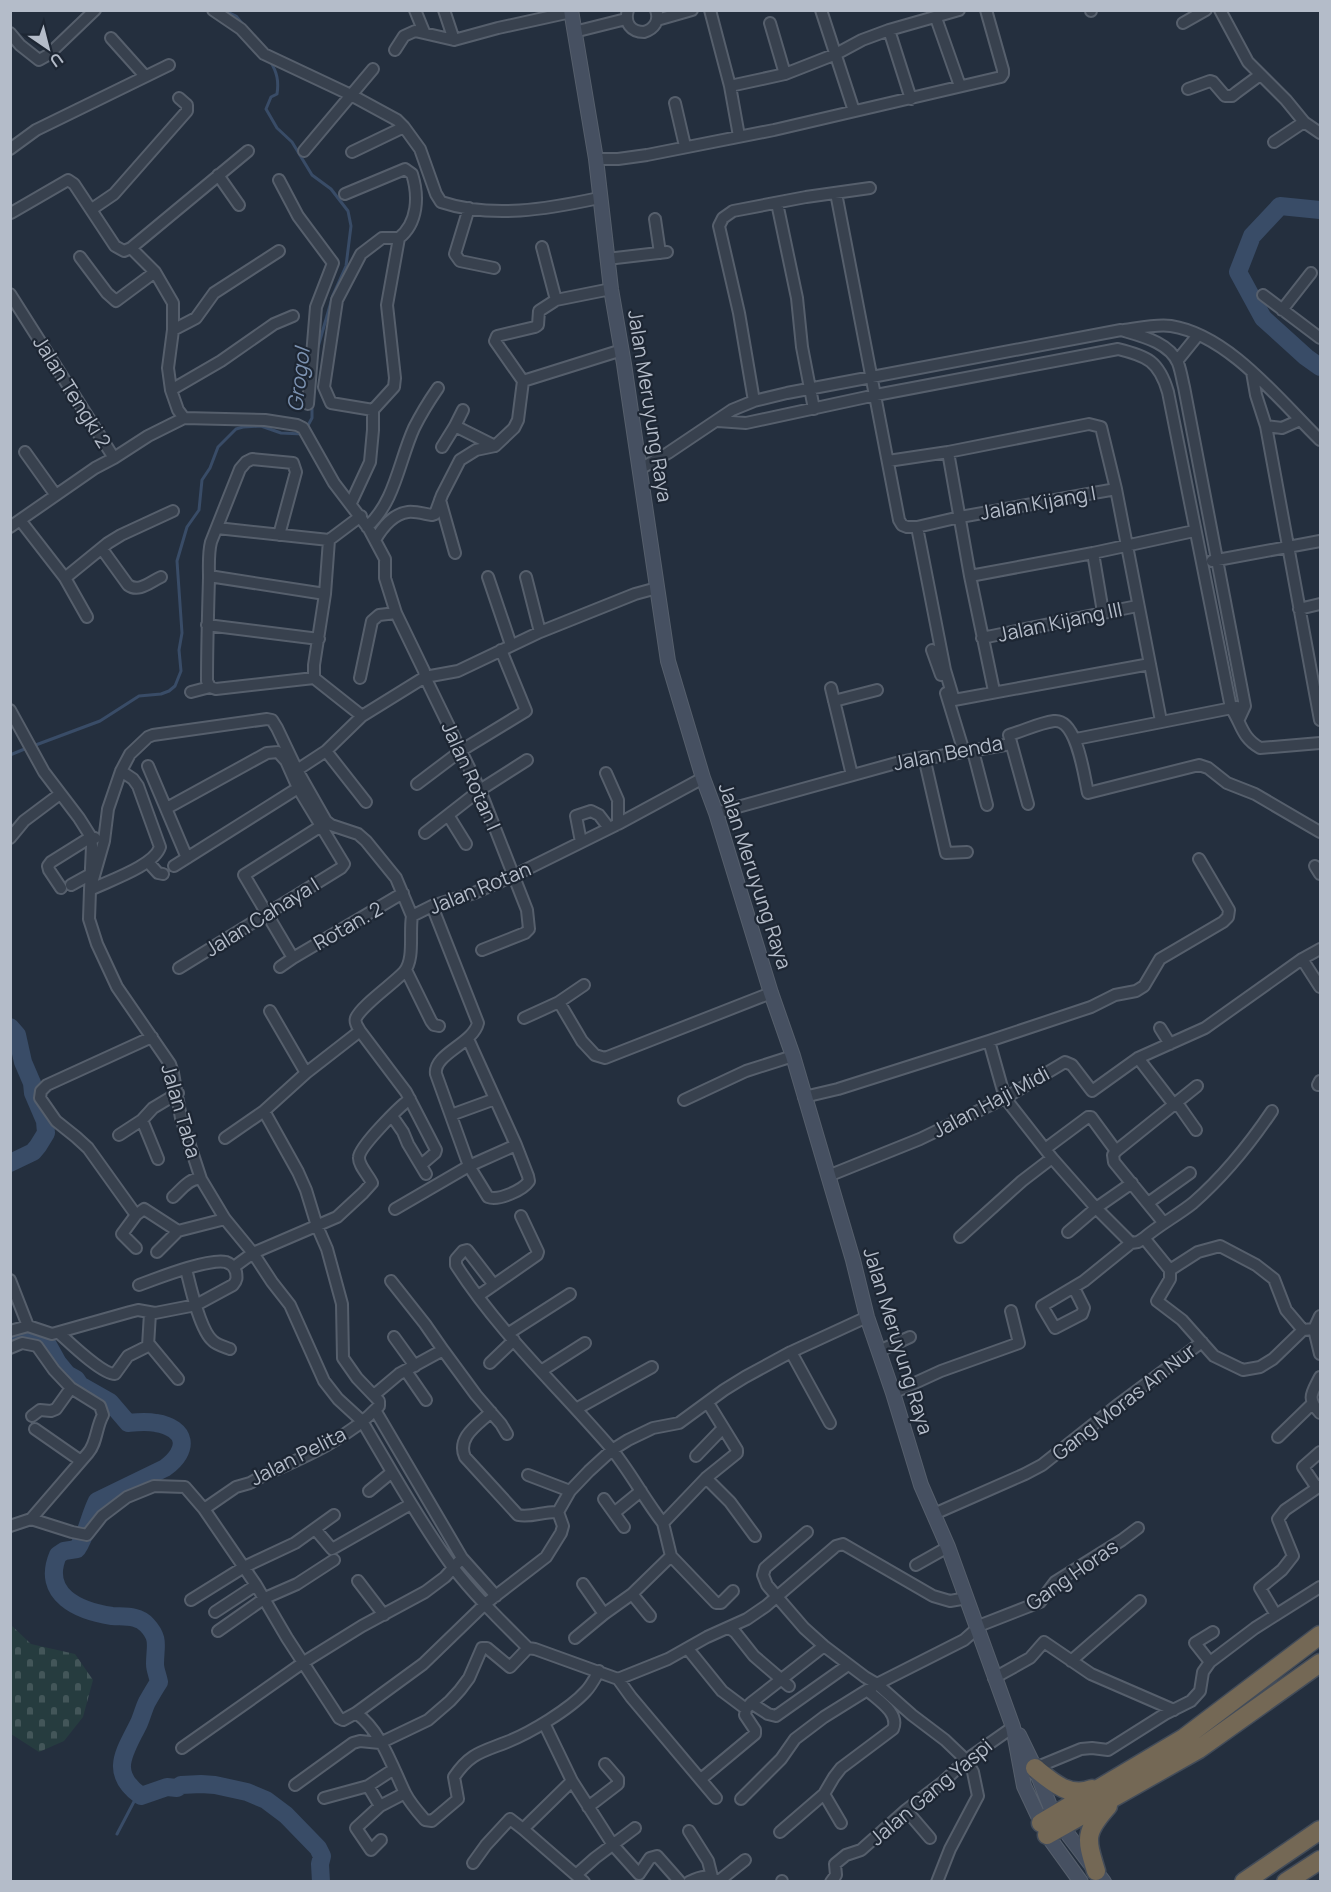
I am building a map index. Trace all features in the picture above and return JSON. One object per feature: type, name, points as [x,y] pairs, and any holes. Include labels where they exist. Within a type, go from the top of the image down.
[{"type":"highway","points":[[1051,1825],[1112,1789],[1184,1738],[1320,1635]]},
{"type":"highway","points":[[1035,1768],[1055,1785],[1073,1792],[1112,1789],[1199,1749],[1320,1663]]},
{"type":"highway","points":[[1093,1878],[1088,1844],[1093,1823],[1112,1789]]},
{"type":"highway","points":[[1244,1881],[1319,1830]]},
{"type":"highway","points":[[1287,1881],[1320,1862]]},
{"type":"main road","name":"Jalan Meruyung Raya","points":[[571,11],[596,159],[607,259],[668,661],[771,993],[793,1056],[854,1260],[867,1317],[921,1485],[948,1547],[1013,1727],[1024,1786],[1051,1825],[1093,1878]]},
{"type":"main road","name":"Jalan Meruyung Raya","points":[[1013,1727],[1021,1738],[1035,1768],[1051,1825]]},
{"type":"street","points":[[10,33],[20,45],[39,60],[44,58],[94,10]]},
{"type":"street","points":[[213,10],[241,28],[264,54],[351,95],[397,120],[420,150],[438,199],[448,204],[469,208],[523,211],[600,198]]},
{"type":"street","points":[[415,10],[424,32]]},
{"type":"street","points":[[444,10],[454,40]]},
{"type":"street","points":[[574,32],[627,15],[632,30],[638,32],[650,30],[657,15],[692,10]]},
{"type":"street","points":[[710,10],[730,86],[738,136]]},
{"type":"street","points":[[821,10],[854,111]]},
{"type":"street","points":[[730,86],[785,74],[889,30],[959,10]]},
{"type":"street","points":[[596,159],[618,159],[813,122],[997,78],[1003,74],[1003,70],[986,10]]},
{"type":"street","points":[[1183,23],[1206,10]]},
{"type":"street","points":[[1220,10],[1243,55],[1304,122],[1320,133]]},
{"type":"street","points":[[395,50],[404,36],[415,31],[454,40],[571,11]]},
{"type":"street","points":[[936,18],[960,86]]},
{"type":"street","points":[[770,23],[785,74]]},
{"type":"street","points":[[889,30],[911,99]]},
{"type":"street","points":[[111,38],[145,76]]},
{"type":"street","points":[[10,52],[20,45]]},
{"type":"street","points":[[10,149],[36,130],[169,65]]},
{"type":"street","points":[[303,151],[373,69]]},
{"type":"street","points":[[1188,89],[1210,81],[1225,96],[1232,96],[1260,75]]},
{"type":"street","points":[[92,209],[114,194],[187,111],[187,105],[180,98]]},
{"type":"street","points":[[675,103],[685,146]]},
{"type":"street","points":[[1274,142],[1304,122]]},
{"type":"street","points":[[352,152],[404,127]]},
{"type":"street","points":[[11,213],[68,180],[74,184],[92,209],[115,246],[124,251],[132,248],[248,151]]},
{"type":"street","points":[[308,404],[316,308],[344,265],[382,238],[399,238],[405,233],[415,213],[417,189],[412,174],[405,169],[345,194]]},
{"type":"street","points":[[218,175],[239,205]]},
{"type":"street","points":[[279,180],[298,216],[344,265]]},
{"type":"street","points":[[754,401],[739,314],[719,226],[723,218],[733,212],[777,203],[870,188]]},
{"type":"street","points":[[836,193],[899,520],[907,527],[917,527],[945,670],[954,700],[1150,664]]},
{"type":"street","points":[[777,203],[797,298],[802,346],[814,409]]},
{"type":"street","points":[[469,208],[455,255],[460,261],[494,268]]},
{"type":"street","points":[[607,259],[664,252],[655,219]]},
{"type":"street","points":[[351,503],[370,462],[374,430],[373,410],[394,387],[387,305],[399,238]]},
{"type":"street","points":[[542,247],[556,300]]},
{"type":"street","points":[[10,527],[95,468],[148,436],[184,418],[178,410],[171,390],[168,368],[173,330],[173,303],[155,272],[132,248]]},
{"type":"street","points":[[173,330],[196,318],[213,293],[279,251]]},
{"type":"street","points":[[80,257],[107,293],[116,301],[155,272]]},
{"type":"street","points":[[344,265],[324,387],[331,403],[373,410]]},
{"type":"street","points":[[1282,310],[1311,273]]},
{"type":"street","points":[[371,533],[395,517],[408,512],[435,514],[460,460],[476,450],[495,446],[514,428],[518,420],[523,381],[495,338],[538,325],[539,311],[556,300],[612,289]]},
{"type":"street","name":"Jalan Tengki 2","points":[[10,294],[114,458]]},
{"type":"street","points":[[1263,296],[1320,337]]},
{"type":"street","points":[[171,390],[221,361],[274,324],[293,316]]},
{"type":"street","points":[[640,469],[732,410],[754,401],[1121,330],[1161,325],[1179,328],[1198,335],[1239,359],[1320,440]]},
{"type":"street","points":[[1121,330],[1162,345],[1177,361],[1245,706],[1239,719],[1239,727],[1244,735],[1260,748],[1320,744]]},
{"type":"street","points":[[1177,361],[1198,335]]},
{"type":"street","points":[[1152,361],[1162,345]]},
{"type":"street","points":[[718,421],[746,423],[876,395],[1118,349],[1138,354],[1152,361],[1164,376],[1168,392],[1231,708],[1239,719]]},
{"type":"street","points":[[523,381],[622,350]]},
{"type":"street","points":[[1252,372],[1256,395],[1266,426],[1299,609],[1316,668],[1320,720]]},
{"type":"street","points":[[371,533],[387,501],[414,429],[438,388]]},
{"type":"street","points":[[442,447],[463,410]]},
{"type":"street","name":"Jalan Rotan I","points":[[184,418],[265,420],[297,425],[307,435],[334,483],[361,516],[371,533],[385,559],[385,578],[396,613],[480,790],[527,910],[530,929],[482,950]]},
{"type":"street","points":[[1266,426],[1282,428],[1300,420]]},
{"type":"street","points":[[514,428],[527,424]]},
{"type":"street","points":[[888,461],[948,452],[1089,424],[1098,425],[1102,429],[1116,489],[1161,721]]},
{"type":"street","points":[[455,426],[495,446]]},
{"type":"street","points":[[25,452],[55,494]]},
{"type":"street","points":[[948,452],[969,576],[994,692]]},
{"type":"street","points":[[210,687],[207,681],[208,554],[240,469],[252,459],[293,463],[297,472],[279,535]]},
{"type":"street","name":"Jalan Kijang I","points":[[917,527],[1116,489]]},
{"type":"street","points":[[440,500],[456,553]]},
{"type":"street","points":[[65,578],[108,543],[134,527],[173,511]]},
{"type":"street","points":[[217,528],[329,540],[361,516]]},
{"type":"street","points":[[20,520],[65,578],[87,617]]},
{"type":"street","points":[[969,576],[1194,531]]},
{"type":"street","points":[[329,540],[325,594],[314,678],[362,716]]},
{"type":"street","points":[[1202,563],[1320,541]]},
{"type":"street","points":[[102,549],[132,588],[141,588],[160,577]]},
{"type":"street","points":[[1093,553],[1103,612]]},
{"type":"street","points":[[209,576],[325,594]]},
{"type":"street","points":[[417,783],[462,750],[526,711],[506,648],[488,577]]},
{"type":"street","points":[[526,577],[540,632]]},
{"type":"street","points":[[297,770],[326,750],[362,716],[425,677],[458,671],[540,632],[635,594],[657,588]]},
{"type":"street","points":[[1299,609],[1320,604]]},
{"type":"street","name":"Jalan Kijang III","points":[[982,638],[1137,606]]},
{"type":"street","points":[[360,678],[372,621],[379,615],[396,613]]},
{"type":"street","points":[[207,625],[319,639]]},
{"type":"street","points":[[932,650],[987,805]]},
{"type":"street","points":[[191,692],[210,687],[216,689],[314,678]]},
{"type":"street","points":[[831,688],[852,775]]},
{"type":"street","points":[[834,701],[877,690]]},
{"type":"street","points":[[1245,706],[1076,739],[1088,793],[1199,765],[1208,768],[1227,783],[1255,794],[1320,832]]},
{"type":"street","points":[[10,710],[33,755],[52,785],[80,818],[91,837],[90,890]]},
{"type":"street","name":"Jalan Rotan","points":[[155,1040],[117,987],[97,944],[89,919],[90,890],[104,841],[108,809],[121,771],[137,746],[153,735],[272,720],[326,821],[331,825],[358,834],[366,841],[396,878],[412,916],[432,906],[474,893],[513,876],[703,778]]},
{"type":"street","name":"Jalan Benda","points":[[716,813],[924,757],[1011,744],[1009,735],[1056,721],[1065,723],[1076,739]]},
{"type":"street","points":[[1011,744],[1028,804]]},
{"type":"street","points":[[326,750],[366,802]]},
{"type":"street","points":[[167,808],[267,753],[278,752],[286,761],[298,788],[321,828]]},
{"type":"street","points":[[924,757],[946,853],[967,852]]},
{"type":"street","points":[[425,832],[480,790],[527,760]]},
{"type":"street","points":[[148,766],[187,858]]},
{"type":"street","points":[[90,890],[148,861],[158,853],[160,847],[138,786],[133,779],[121,771]]},
{"type":"street","points":[[581,842],[576,816],[591,811],[613,826],[618,800],[606,773]]},
{"type":"street","points":[[174,866],[298,788]]},
{"type":"street","points":[[10,838],[24,821],[60,794]]},
{"type":"street","points":[[448,815],[466,844]]},
{"type":"street","name":"Rotan. 2","points":[[293,958],[244,875],[321,828]]},
{"type":"street","name":"Jalan Cahaya I","points":[[179,968],[341,868],[344,864],[321,828]]},
{"type":"street","points":[[91,874],[66,886],[49,870],[48,866],[91,837],[104,841]]},
{"type":"street","points":[[804,1097],[838,1089],[1091,1007],[1115,995],[1136,991],[1144,986],[1160,959],[1228,917],[1229,910],[1199,859]]},
{"type":"street","points":[[148,861],[158,873],[163,874]]},
{"type":"street","name":"Rotan. 2","points":[[280,967],[403,893]]},
{"type":"street","points":[[432,906],[478,1023],[468,1038],[438,1062],[435,1069],[469,1166],[488,1197],[498,1198],[526,1185],[529,1180],[516,1145],[468,1038]]},
{"type":"street","points":[[392,1116],[424,1169],[436,1150],[410,1099],[356,1023],[356,1019],[364,1008],[406,970],[411,956],[412,916]]},
{"type":"street","name":"Jalan Haji Midi","points":[[828,1176],[920,1139],[1005,1098],[1065,1062],[1072,1065],[1092,1091],[1137,1058],[1205,1028],[1302,959],[1320,949]]},
{"type":"street","points":[[1302,959],[1320,987]]},
{"type":"street","points":[[406,970],[430,1021],[439,1026]]},
{"type":"street","points":[[524,1018],[559,1002],[584,985]]},
{"type":"street","points":[[559,1002],[582,1041],[595,1055],[605,1058],[771,993]]},
{"type":"street","points":[[270,1011],[306,1073]]},
{"type":"street","points":[[1160,1028],[1170,1044]]},
{"type":"street","points":[[225,1138],[264,1111],[306,1073],[360,1031]]},
{"type":"street","points":[[136,1215],[98,1161],[76,1137],[56,1122],[40,1098],[41,1091],[47,1085],[155,1040]]},
{"type":"street","name":"Jalan Taba","points":[[155,1040],[170,1064],[181,1118],[201,1179],[225,1219],[253,1253],[290,1305],[324,1381],[338,1399],[362,1421],[411,1504],[453,1567],[528,1648]]},
{"type":"street","points":[[988,1041],[1005,1098],[1048,1153],[1096,1208],[1131,1243]]},
{"type":"street","points":[[684,1100],[746,1071],[793,1056]]},
{"type":"street","points":[[1137,1058],[1196,1130]]},
{"type":"street","points":[[1163,1222],[1114,1162],[1113,1155],[1197,1086]]},
{"type":"street","points":[[119,1135],[142,1120],[153,1108],[177,1093]]},
{"type":"street","points":[[234,1267],[253,1253],[336,1217],[372,1184],[359,1162],[359,1155],[375,1134],[410,1099]]},
{"type":"street","points":[[451,1116],[495,1099]]},
{"type":"street","points":[[264,1111],[298,1172],[327,1249],[342,1304],[343,1358],[379,1403],[375,1410],[462,1558],[496,1596]]},
{"type":"street","points":[[1074,1288],[1131,1243],[1138,1242],[1191,1204],[1230,1167],[1272,1111]]},
{"type":"street","points":[[960,1237],[1088,1117],[1091,1117],[1116,1151]]},
{"type":"street","points":[[142,1120],[158,1159]]},
{"type":"street","points":[[395,1209],[469,1166],[516,1145]]},
{"type":"street","points":[[1149,1203],[1190,1173]]},
{"type":"street","points":[[173,1197],[192,1180],[201,1179]]},
{"type":"street","points":[[1068,1232],[1096,1208],[1132,1183]]},
{"type":"street","points":[[136,1248],[122,1234],[142,1210],[147,1210],[178,1231]]},
{"type":"street","points":[[478,1296],[537,1255],[538,1252],[521,1216]]},
{"type":"street","points":[[157,1252],[178,1231],[225,1219]]},
{"type":"street","points":[[1143,1238],[1170,1270],[1170,1279],[1157,1301],[1182,1320],[1202,1342]]},
{"type":"street","points":[[1170,1270],[1198,1252],[1220,1246],[1256,1265],[1274,1279],[1286,1310],[1308,1329],[1320,1354]]},
{"type":"street","points":[[494,1285],[468,1251],[465,1250],[456,1259],[456,1263],[478,1296],[612,1450],[663,1523],[670,1556],[716,1603],[722,1604],[733,1591]]},
{"type":"street","points":[[10,1348],[27,1343],[37,1346],[48,1340],[138,1310],[155,1313],[196,1305],[235,1283],[237,1276],[234,1267],[222,1262],[186,1269],[139,1285]]},
{"type":"street","points":[[186,1269],[196,1305],[211,1339],[230,1349]]},
{"type":"street","points":[[10,1280],[28,1326],[48,1340],[85,1356],[113,1374],[128,1356],[149,1344]]},
{"type":"street","points":[[391,1281],[426,1324],[476,1395],[507,1434]]},
{"type":"street","points":[[490,1363],[512,1336],[570,1294]]},
{"type":"street","points":[[893,1393],[941,1371],[1019,1343],[1011,1311]]},
{"type":"street","points":[[150,1313],[149,1344],[178,1378]]},
{"type":"street","points":[[1308,1329],[1320,1316]]},
{"type":"street","points":[[31,1519],[87,1535],[102,1516],[127,1497],[154,1486],[185,1487],[204,1509],[265,1598],[287,1638],[339,1718],[345,1719],[423,1664],[485,1604],[539,1564],[552,1549],[561,1533],[563,1526],[558,1512],[570,1491],[612,1450],[653,1428],[680,1423],[738,1381],[792,1352],[867,1317]]},
{"type":"street","points":[[10,1330],[28,1326]]},
{"type":"street","name":"Gang Moras An Nur","points":[[934,1514],[1042,1465],[1202,1342],[1214,1356],[1243,1370],[1260,1367],[1273,1359],[1308,1329]]},
{"type":"street","points":[[394,1337],[426,1400]]},
{"type":"street","points":[[879,1351],[910,1337]]},
{"type":"street","points":[[10,1526],[31,1519],[92,1449],[103,1411],[94,1401],[71,1388],[54,1370],[48,1340]]},
{"type":"street","points":[[541,1371],[585,1343]]},
{"type":"street","points":[[374,1395],[410,1368],[443,1350]]},
{"type":"street","points":[[792,1352],[830,1423]]},
{"type":"street","points":[[576,1409],[652,1367]]},
{"type":"street","points":[[1320,1377],[1311,1397],[1312,1404],[1320,1413]]},
{"type":"street","points":[[32,1416],[40,1410],[56,1409],[71,1388]]},
{"type":"street","points":[[663,1523],[706,1478],[737,1453],[708,1403]]},
{"type":"street","points":[[1278,1437],[1312,1404]]},
{"type":"street","name":"Jalan Pelita","points":[[204,1509],[236,1487],[250,1483],[317,1451],[375,1410]]},
{"type":"street","points":[[490,1412],[464,1439],[462,1448],[465,1457],[518,1515],[558,1512]]},
{"type":"street","points":[[696,1456],[723,1428]]},
{"type":"street","points":[[35,1430],[81,1461]]},
{"type":"street","points":[[1276,1615],[1260,1588],[1282,1570],[1293,1556],[1278,1519],[1285,1510],[1319,1487],[1303,1469],[1320,1452]]},
{"type":"street","points":[[369,1491],[392,1472]]},
{"type":"street","points":[[528,1475],[570,1491]]},
{"type":"street","points":[[706,1478],[730,1502],[754,1536]]},
{"type":"street","points":[[614,1513],[641,1491]]},
{"type":"street","points":[[604,1499],[624,1527]]},
{"type":"street","points":[[315,1529],[332,1549],[411,1504]]},
{"type":"street","points":[[191,1600],[244,1567],[295,1543],[334,1515]]},
{"type":"street","name":"Gang Horas","points":[[741,1798],[781,1759],[795,1739],[824,1717],[877,1684],[964,1640],[981,1625],[1040,1602],[1055,1582],[1138,1528]]},
{"type":"street","points":[[807,1532],[768,1565],[763,1571],[765,1582],[804,1628],[848,1665],[877,1684],[966,1760],[973,1772],[978,1796],[950,1849],[938,1881]]},
{"type":"street","points":[[618,1679],[688,1649],[757,1612],[836,1546],[843,1544],[933,1596],[950,1601],[967,1598]]},
{"type":"street","points":[[916,1565],[948,1547]]},
{"type":"street","points":[[575,1638],[632,1594],[670,1556]]},
{"type":"street","points":[[182,1748],[304,1662],[362,1626],[424,1592],[444,1577],[462,1558]]},
{"type":"street","points":[[218,1631],[265,1598],[297,1584],[333,1560]]},
{"type":"street","points":[[358,1581],[384,1615]]},
{"type":"street","points":[[583,1584],[604,1614]]},
{"type":"street","points":[[214,1612],[256,1585]]},
{"type":"street","points":[[1035,1768],[1081,1749],[1108,1750],[1165,1714],[1191,1701],[1200,1691],[1203,1672],[1210,1662],[1255,1628],[1320,1587]]},
{"type":"street","points":[[632,1594],[650,1616]]},
{"type":"street","points":[[1071,1661],[1140,1601]]},
{"type":"street","points":[[729,1628],[735,1632],[753,1656],[785,1682]]},
{"type":"street","points":[[1210,1662],[1195,1643],[1213,1632]]},
{"type":"street","points":[[994,1678],[1030,1658],[1044,1642],[1091,1674],[1174,1710]]},
{"type":"street","points":[[701,1779],[755,1734],[755,1730],[745,1715],[749,1706],[785,1682],[824,1646]]},
{"type":"street","points":[[295,1785],[353,1743],[380,1743],[428,1720],[450,1701],[469,1677],[482,1648],[487,1648],[510,1667],[528,1648],[618,1679],[630,1697],[716,1798]]},
{"type":"street","points":[[688,1649],[722,1691],[749,1706],[776,1716],[848,1665]]},
{"type":"street","points":[[356,1713],[368,1725],[380,1743],[405,1793],[425,1820],[432,1821],[458,1799],[454,1777],[475,1755],[508,1742],[544,1723],[586,1692],[599,1671]]},
{"type":"street","points":[[780,1832],[824,1794],[841,1768],[893,1729],[896,1723],[894,1715],[867,1690]]},
{"type":"street","points":[[544,1723],[572,1781],[637,1878],[650,1858],[657,1856],[680,1881]]},
{"type":"street","name":"Jalan Gang Yaspi","points":[[831,1881],[836,1875],[835,1864],[846,1855],[861,1850],[966,1760],[1013,1727]]},
{"type":"street","points":[[588,1807],[618,1784],[618,1779],[605,1764]]},
{"type":"street","points":[[324,1798],[368,1786],[394,1769]]},
{"type":"street","points":[[524,1829],[572,1781]]},
{"type":"street","points":[[368,1786],[380,1806]]},
{"type":"street","points":[[381,1840],[371,1850],[356,1829],[380,1806],[405,1793]]},
{"type":"street","points":[[824,1794],[841,1823]]},
{"type":"street","points":[[906,1810],[930,1838]]},
{"type":"street","points":[[473,1863],[508,1820],[524,1829],[581,1878],[595,1858],[635,1828]]},
{"type":"street","points":[[689,1831],[717,1879]]},
{"type":"street","points":[[689,1881],[700,1876],[717,1879],[745,1860]]},
{"type":"green space","points":[[10,1624],[31,1644],[75,1654],[93,1680],[83,1717],[64,1741],[39,1752],[11,1734]]},
{"type":"waterway","name":"Grogol","points":[[223,10],[236,16],[245,27]]},
{"type":"waterway","name":"Grogol","points":[[270,61],[277,77],[278,89],[277,94],[271,97],[266,109],[277,128],[292,142],[312,175],[331,189],[348,211],[351,226],[346,266],[333,295],[318,347]]},
{"type":"waterway","points":[[1320,210],[1280,206],[1252,236],[1238,272],[1263,318],[1320,367]]},
{"type":"waterway","name":"Grogol","points":[[306,429],[312,418],[312,404]]},
{"type":"waterway","name":"Grogol","points":[[33,746],[100,721],[139,696],[161,694],[175,686],[181,671],[179,650],[182,633],[177,561],[187,527],[199,510],[202,480],[210,468],[218,447],[236,429],[243,427],[261,426],[281,433],[303,434]]},
{"type":"waterway","name":"Grogol","points":[[10,755],[27,748]]},
{"type":"waterway","points":[[10,1027],[17,1035],[33,1093],[45,1121],[46,1133],[33,1152],[10,1163]]},
{"type":"waterway","points":[[10,1340],[23,1336],[48,1345],[67,1374],[76,1379],[80,1385],[110,1402],[128,1423],[149,1422],[166,1426],[174,1430],[182,1441],[178,1454],[165,1468],[97,1501],[77,1549],[64,1551],[58,1555],[54,1569],[55,1581],[59,1591],[66,1599],[100,1614],[139,1620],[147,1625],[154,1634],[155,1666],[159,1682],[147,1702],[122,1761],[125,1779],[141,1796],[167,1787],[177,1788],[181,1785],[201,1784],[247,1792],[266,1800],[286,1815],[318,1848],[322,1856],[321,1882]]},
{"type":"waterway","points":[[117,1834],[138,1794]]}]
